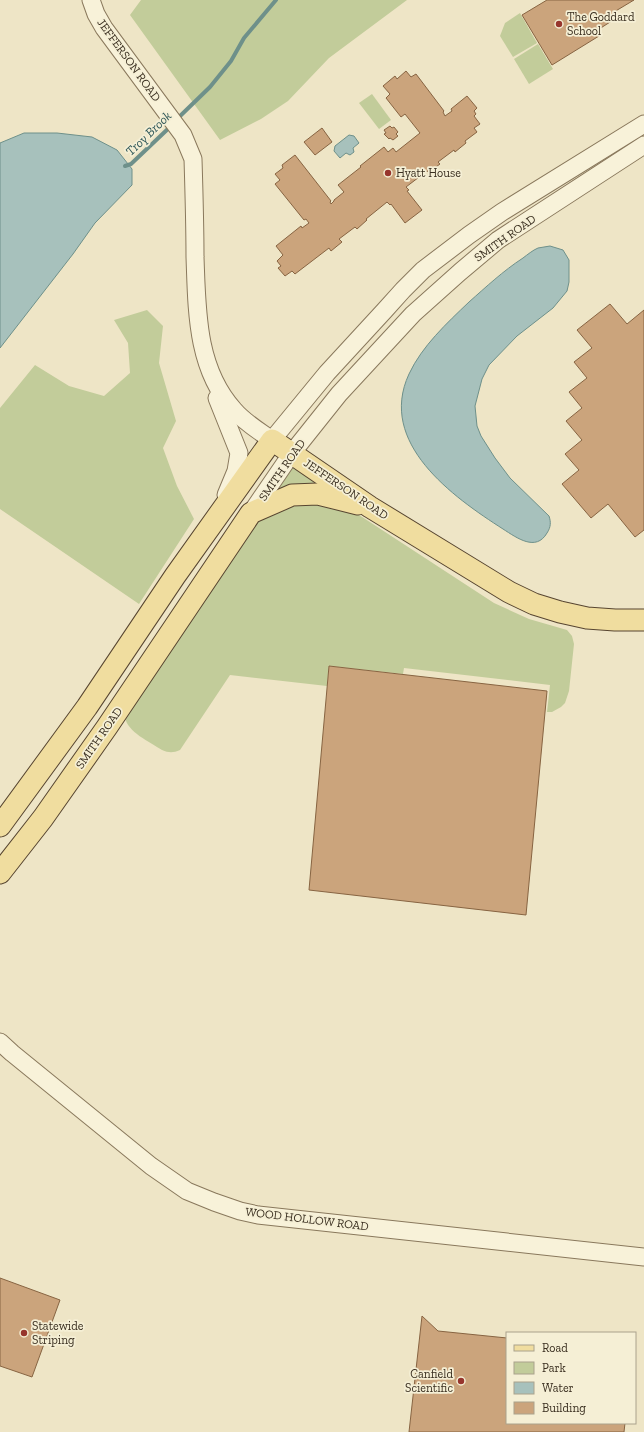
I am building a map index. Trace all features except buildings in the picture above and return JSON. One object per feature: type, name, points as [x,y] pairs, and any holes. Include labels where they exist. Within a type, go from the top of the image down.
[{"type":"main road","name":"JEFFERSON ROAD","points":[[272,440],[370,507],[509,592],[534,604],[587,618],[644,620]]},
{"type":"main road","name":"SMITH ROAD","points":[[0,826],[88,707],[174,576],[272,440]]},
{"type":"main road","points":[[251,514],[292,495],[318,494],[370,507]]},
{"type":"main road","name":"SMITH ROAD","points":[[0,873],[43,818],[107,727],[251,514]]},
{"type":"street","name":"JEFFERSON ROAD","points":[[80,0],[93,7],[104,28],[183,134],[193,159],[196,308],[206,358],[215,381],[234,411],[272,440]]},
{"type":"street","name":"SMITH ROAD","points":[[272,440],[326,372],[423,270],[502,212],[644,124]]},
{"type":"street","name":"SMITH ROAD","points":[[251,514],[292,453],[339,394],[413,314],[498,240],[644,145]]},
{"type":"street","points":[[206,358],[208,376],[239,453],[236,471],[216,517]]},
{"type":"street","name":"WOOD HOLLOW ROAD","points":[[0,1042],[151,1166],[187,1191],[240,1211],[265,1216],[644,1257]]},
{"type":"green space","points":[[141,0],[407,0],[329,58],[288,101],[261,119],[220,140],[130,15]]},
{"type":"green space","points":[[520,13],[537,43],[513,57],[500,36],[505,23]]},
{"type":"green space","points":[[538,44],[553,69],[529,84],[514,59]]},
{"type":"green space","points":[[372,94],[391,120],[379,129],[359,103]]},
{"type":"green space","points":[[147,310],[163,326],[159,363],[176,421],[163,448],[177,486],[194,519],[139,604],[0,509],[0,408],[35,365],[69,386],[104,396],[130,373],[128,343],[114,320]]},
{"type":"green space","points":[[290,468],[293,468],[321,486],[273,493]]},
{"type":"green space","points":[[312,502],[356,513],[494,603],[529,619],[567,630],[572,636],[574,644],[569,691],[565,703],[552,712],[547,712],[550,685],[404,668],[403,674],[329,666],[327,686],[230,675],[178,751],[167,752],[162,750],[134,732],[125,717],[251,528],[260,520],[289,505]]},
{"type":"water","points":[[24,133],[57,133],[92,137],[117,150],[132,169],[132,185],[95,223],[73,254],[0,348],[0,143]]},
{"type":"water","points":[[349,135],[354,136],[359,143],[353,148],[354,152],[350,155],[346,153],[340,158],[334,151],[335,146]]},
{"type":"water","points":[[550,246],[563,250],[569,260],[569,282],[567,291],[553,308],[517,336],[489,365],[482,379],[475,406],[477,426],[481,436],[495,458],[510,478],[549,516],[549,529],[543,539],[537,542],[526,542],[483,516],[463,501],[443,484],[425,465],[411,445],[403,423],[402,399],[409,374],[414,364],[428,344],[444,327],[469,302],[509,268],[536,249]]},
{"type":"waterway","name":"Troy Brook","points":[[177,119],[210,87],[231,61],[244,38],[276,0]]},
{"type":"waterway","name":"Troy Brook","points":[[125,166],[131,164],[171,126]]},
{"type":"place","name":"The Goddard School","points":[[559,24]]},
{"type":"place","name":"Hyatt House","points":[[388,173]]},
{"type":"place","name":"Statewide Striping","points":[[24,1333]]},
{"type":"place","name":"Canfield Scientific","points":[[461,1381]]}]
